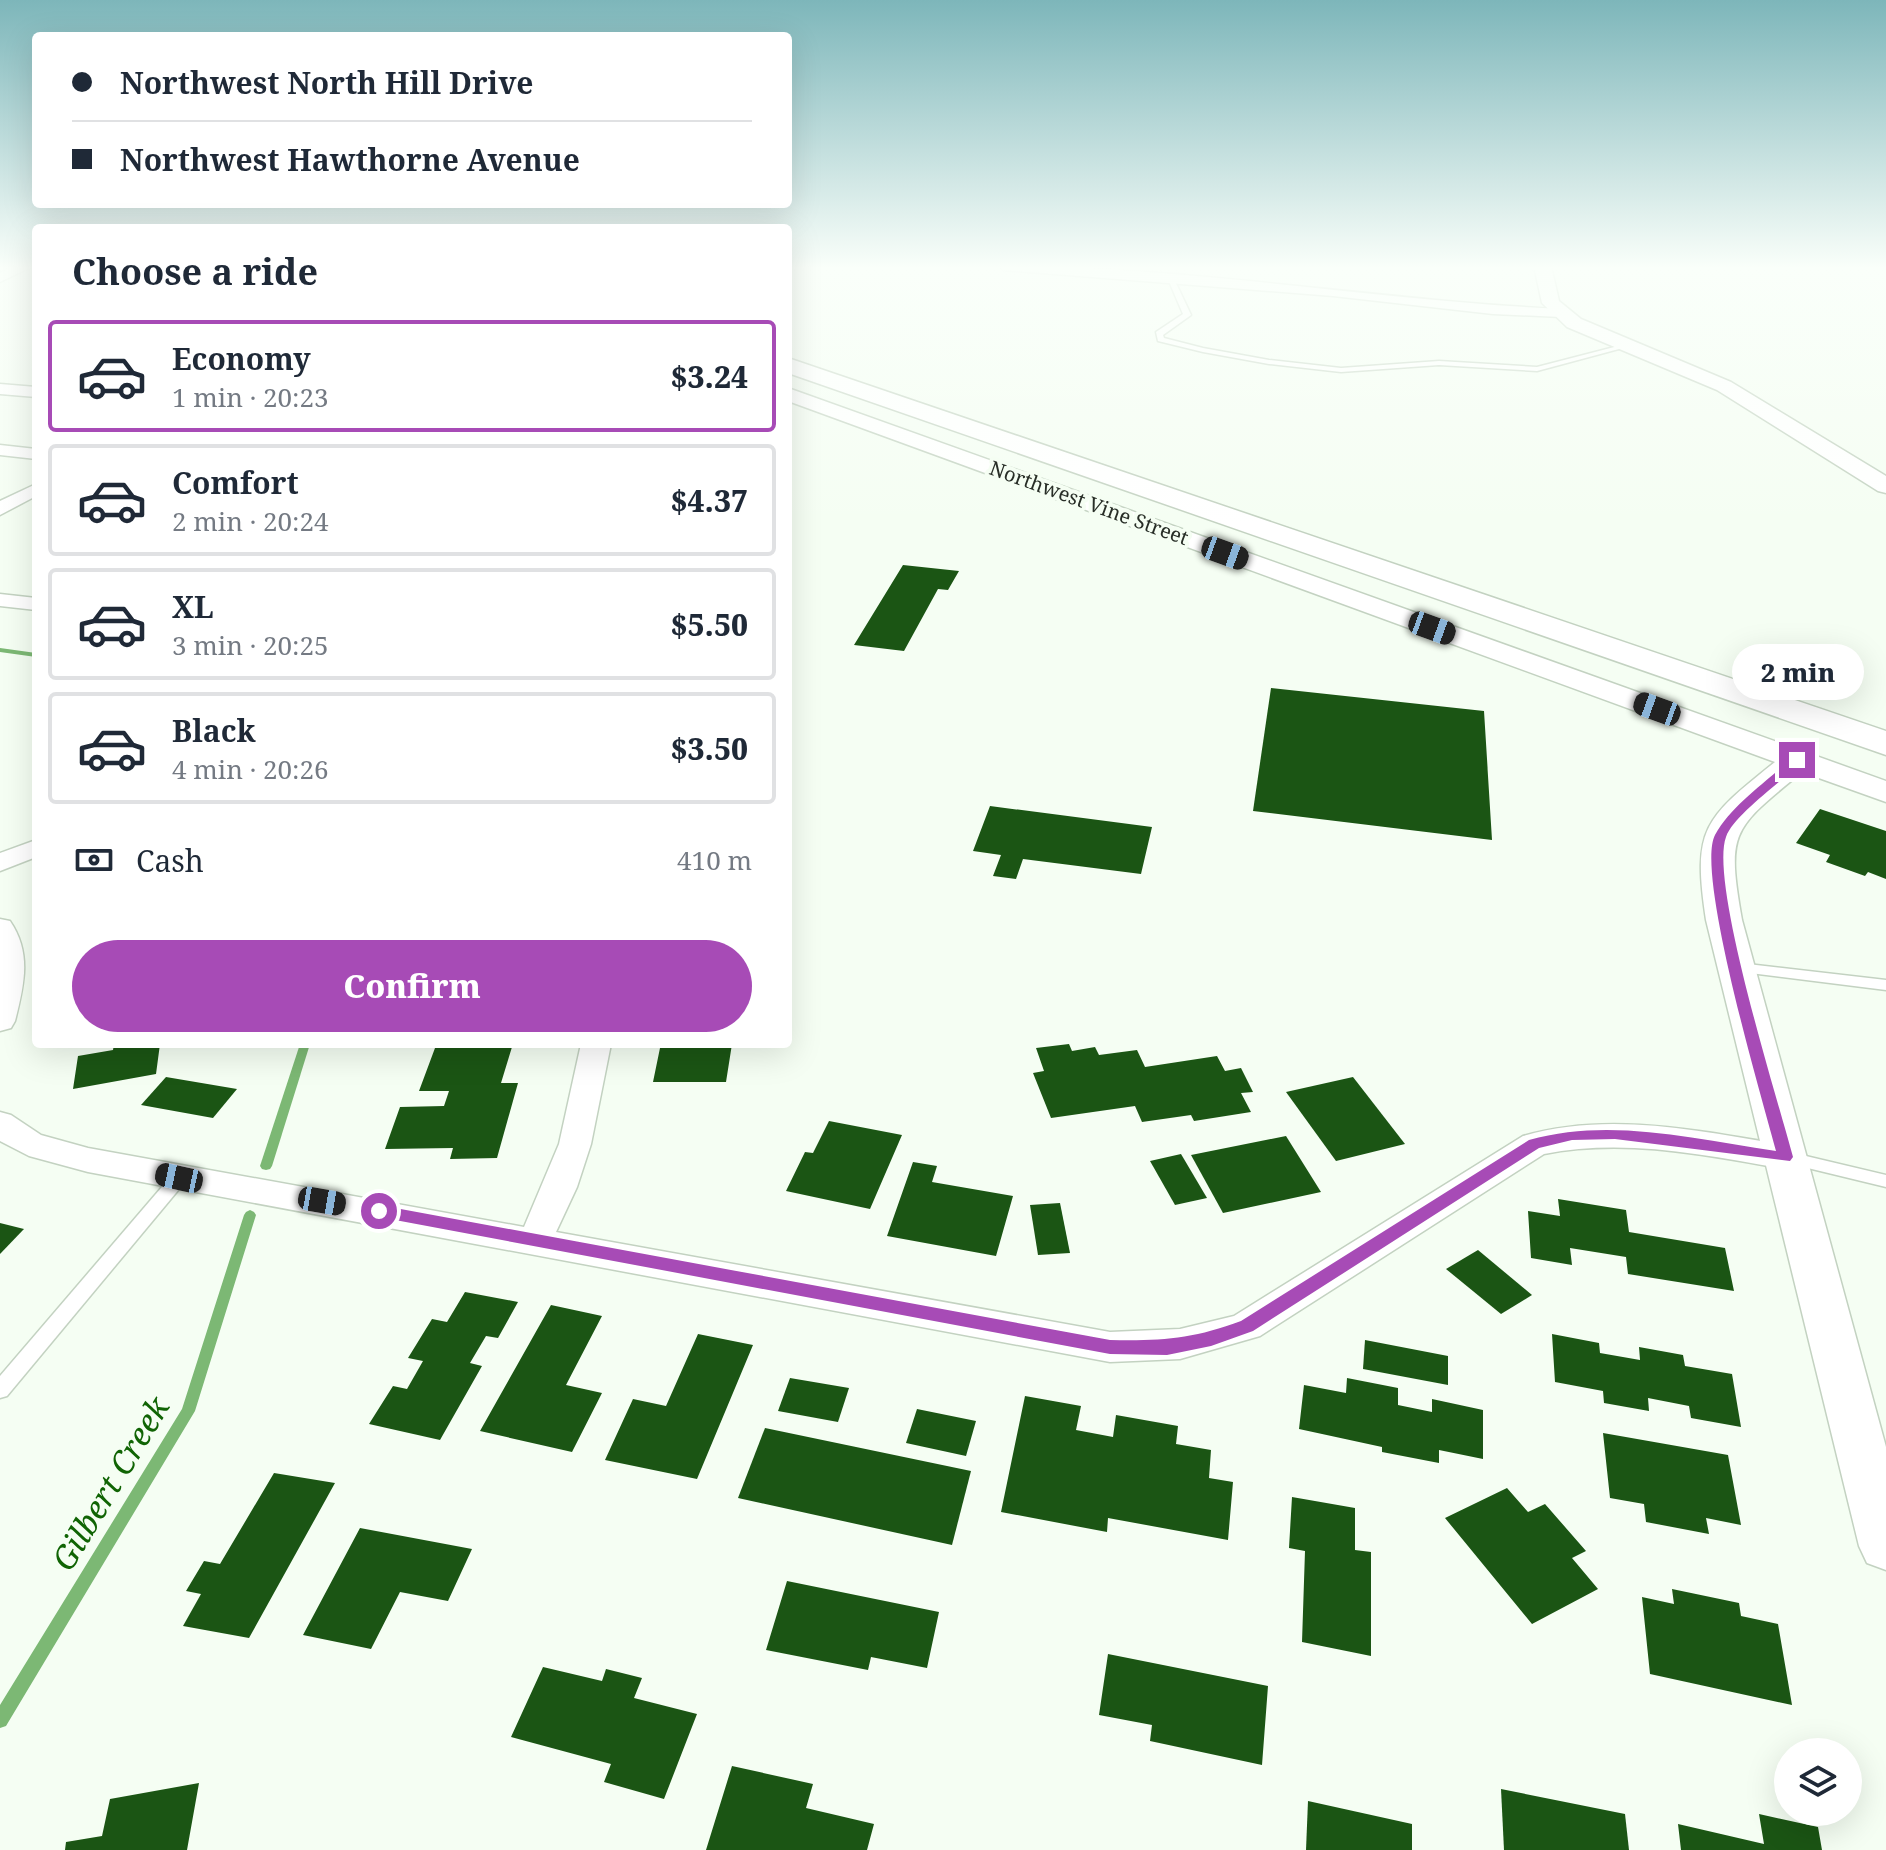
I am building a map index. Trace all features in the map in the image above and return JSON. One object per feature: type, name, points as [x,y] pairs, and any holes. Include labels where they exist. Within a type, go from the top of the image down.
[{"type":"highway","points":[[801,352],[1886,718]]},
{"type":"highway","points":[[792,366],[1886,744]]},
{"type":"street","points":[[1642,352],[1724,386],[1886,486]]},
{"type":"street","points":[[0,389],[32,392]]},
{"type":"street","name":"Northwest Vine Street","points":[[792,395],[1886,792]]},
{"type":"street","points":[[0,450],[32,454]]},
{"type":"street","points":[[0,509],[32,492]]},
{"type":"street","points":[[0,600],[32,604]]},
{"type":"street","points":[[1797,760],[1751,800],[1719,838],[1717,877],[1737,967],[1886,1546]]},
{"type":"street","points":[[0,863],[32,850]]},
{"type":"street","points":[[0,927],[8,938],[12,956],[0,1021]]},
{"type":"street","points":[[535,1240],[560,1187],[575,1144],[595,1048]]},
{"type":"street","points":[[0,1123],[11,1134],[37,1147],[179,1178],[535,1240],[1110,1347],[1167,1348],[1211,1339],[1247,1326],[1535,1144],[1572,1135],[1615,1133],[1785,1157]]},
{"type":"lane","points":[[1217,352],[1341,370],[1439,363],[1537,369],[1601,352]]},
{"type":"lane","points":[[1737,967],[1886,985]]},
{"type":"lane","points":[[1785,1157],[1886,1181]]},
{"type":"lane","points":[[0,1390],[179,1178]]},
{"type":"building","points":[[903,565],[959,571],[948,590],[938,589],[904,651],[854,645]]},
{"type":"building","points":[[1271,688],[1484,711],[1492,840],[1253,811]]},
{"type":"building","points":[[990,806],[1152,827],[1141,874],[1023,859],[1016,879],[993,876],[1001,855],[973,851]]},
{"type":"building","points":[[1820,809],[1886,831],[1886,879],[1868,872],[1865,876],[1826,862],[1830,855],[1796,843]]},
{"type":"building","points":[[1069,1044],[1072,1051],[1095,1047],[1099,1055],[1137,1050],[1145,1067],[1217,1056],[1225,1071],[1241,1068],[1253,1092],[1241,1093],[1251,1112],[1194,1121],[1191,1115],[1142,1122],[1135,1106],[1051,1118],[1033,1073],[1044,1071],[1036,1048]]},
{"type":"building","points":[[159,1048],[156,1074],[73,1089],[78,1056],[113,1050]]},
{"type":"building","points":[[435,1048],[512,1048],[501,1083],[518,1083],[497,1158],[450,1159],[453,1148],[385,1149],[400,1107],[444,1106],[449,1091],[419,1091]]},
{"type":"building","points":[[660,1048],[731,1048],[726,1082],[653,1082]]},
{"type":"building","points":[[166,1077],[237,1089],[213,1118],[141,1105]]},
{"type":"building","points":[[1353,1077],[1405,1144],[1336,1161],[1286,1092]]},
{"type":"building","points":[[829,1121],[902,1135],[870,1209],[786,1191],[805,1152],[813,1153]]},
{"type":"building","points":[[1286,1136],[1321,1192],[1223,1213],[1191,1155]]},
{"type":"building","points":[[1181,1154],[1207,1198],[1175,1205],[1150,1161]]},
{"type":"building","points":[[913,1162],[937,1166],[932,1182],[1013,1196],[996,1256],[887,1236]]},
{"type":"building","points":[[1558,1199],[1626,1210],[1629,1232],[1725,1248],[1734,1291],[1628,1274],[1626,1257],[1570,1248],[1572,1265],[1531,1258],[1528,1211],[1560,1216]]},
{"type":"building","points":[[1060,1203],[1070,1253],[1038,1255],[1030,1205]]},
{"type":"building","points":[[0,1223],[24,1229],[0,1254]]},
{"type":"building","points":[[1478,1250],[1532,1295],[1501,1314],[1446,1269]]},
{"type":"building","points":[[465,1292],[518,1302],[498,1338],[486,1336],[470,1363],[482,1366],[440,1440],[369,1424],[393,1386],[407,1389],[423,1361],[408,1358],[432,1319],[447,1322]]},
{"type":"building","points":[[551,1305],[602,1316],[566,1385],[602,1393],[572,1452],[480,1431]]},
{"type":"building","points":[[698,1334],[753,1345],[697,1479],[605,1460],[633,1399],[666,1406]]},
{"type":"building","points":[[1552,1334],[1599,1343],[1600,1353],[1640,1360],[1639,1347],[1683,1355],[1685,1366],[1732,1374],[1741,1427],[1691,1418],[1689,1406],[1648,1398],[1649,1411],[1604,1403],[1603,1391],[1555,1382]]},
{"type":"building","points":[[1365,1340],[1448,1356],[1448,1385],[1363,1369]]},
{"type":"building","points":[[790,1378],[849,1388],[838,1422],[778,1411]]},
{"type":"building","points":[[1347,1378],[1398,1388],[1398,1405],[1432,1412],[1432,1399],[1483,1410],[1483,1459],[1439,1450],[1439,1463],[1382,1452],[1382,1447],[1299,1429],[1304,1385],[1346,1393]]},
{"type":"building","points":[[1025,1396],[1081,1406],[1076,1430],[1113,1437],[1116,1415],[1178,1426],[1176,1444],[1211,1450],[1209,1478],[1233,1482],[1228,1540],[1108,1518],[1107,1532],[1001,1512]]},
{"type":"building","points":[[917,1409],[976,1421],[966,1456],[906,1443]]},
{"type":"building","points":[[765,1428],[971,1471],[952,1545],[738,1498]]},
{"type":"building","points":[[1603,1433],[1728,1455],[1741,1525],[1706,1518],[1709,1534],[1646,1522],[1644,1504],[1610,1498]]},
{"type":"building","points":[[274,1473],[335,1483],[249,1638],[183,1626],[201,1594],[186,1591],[204,1561],[220,1564]]},
{"type":"building","points":[[1507,1488],[1528,1512],[1545,1504],[1586,1551],[1572,1558],[1598,1589],[1532,1624],[1445,1518]]},
{"type":"building","points":[[1292,1497],[1355,1508],[1355,1550],[1371,1552],[1371,1656],[1302,1642],[1305,1551],[1289,1548]]},
{"type":"building","points":[[360,1528],[472,1549],[448,1601],[400,1592],[371,1649],[303,1635]]},
{"type":"building","points":[[787,1581],[939,1612],[927,1668],[871,1657],[868,1670],[766,1650]]},
{"type":"building","points":[[1672,1589],[1739,1603],[1741,1616],[1778,1624],[1792,1705],[1650,1674],[1642,1597],[1674,1604]]},
{"type":"building","points":[[1108,1654],[1268,1686],[1262,1765],[1150,1741],[1152,1725],[1099,1715]]},
{"type":"building","points":[[543,1667],[602,1681],[606,1669],[642,1678],[634,1698],[697,1714],[664,1799],[604,1782],[611,1764],[511,1737]]},
{"type":"building","points":[[732,1766],[813,1784],[806,1808],[874,1824],[867,1850],[706,1850]]},
{"type":"building","points":[[199,1783],[187,1850],[65,1850],[66,1842],[102,1836],[110,1799]]},
{"type":"building","points":[[1501,1789],[1625,1814],[1629,1850],[1504,1850]]},
{"type":"building","points":[[1308,1801],[1412,1824],[1412,1850],[1306,1850]]},
{"type":"building","points":[[1759,1814],[1774,1817],[1774,1826],[1818,1827],[1822,1850],[1681,1850],[1678,1824],[1764,1844]]},
{"type":"waterway","points":[[0,650],[32,654]]},
{"type":"waterway","name":"Gilbert Creek","points":[[266,1166],[304,1048]]},
{"type":"waterway","name":"Gilbert Creek","points":[[0,1720],[188,1411],[250,1215]]},
{"type":"route","points":[[379,1211],[1110,1347],[1167,1348],[1211,1339],[1247,1326],[1535,1144],[1572,1135],[1615,1133],[1785,1157],[1724,920],[1717,877],[1719,838],[1751,800],[1797,760]]}]
